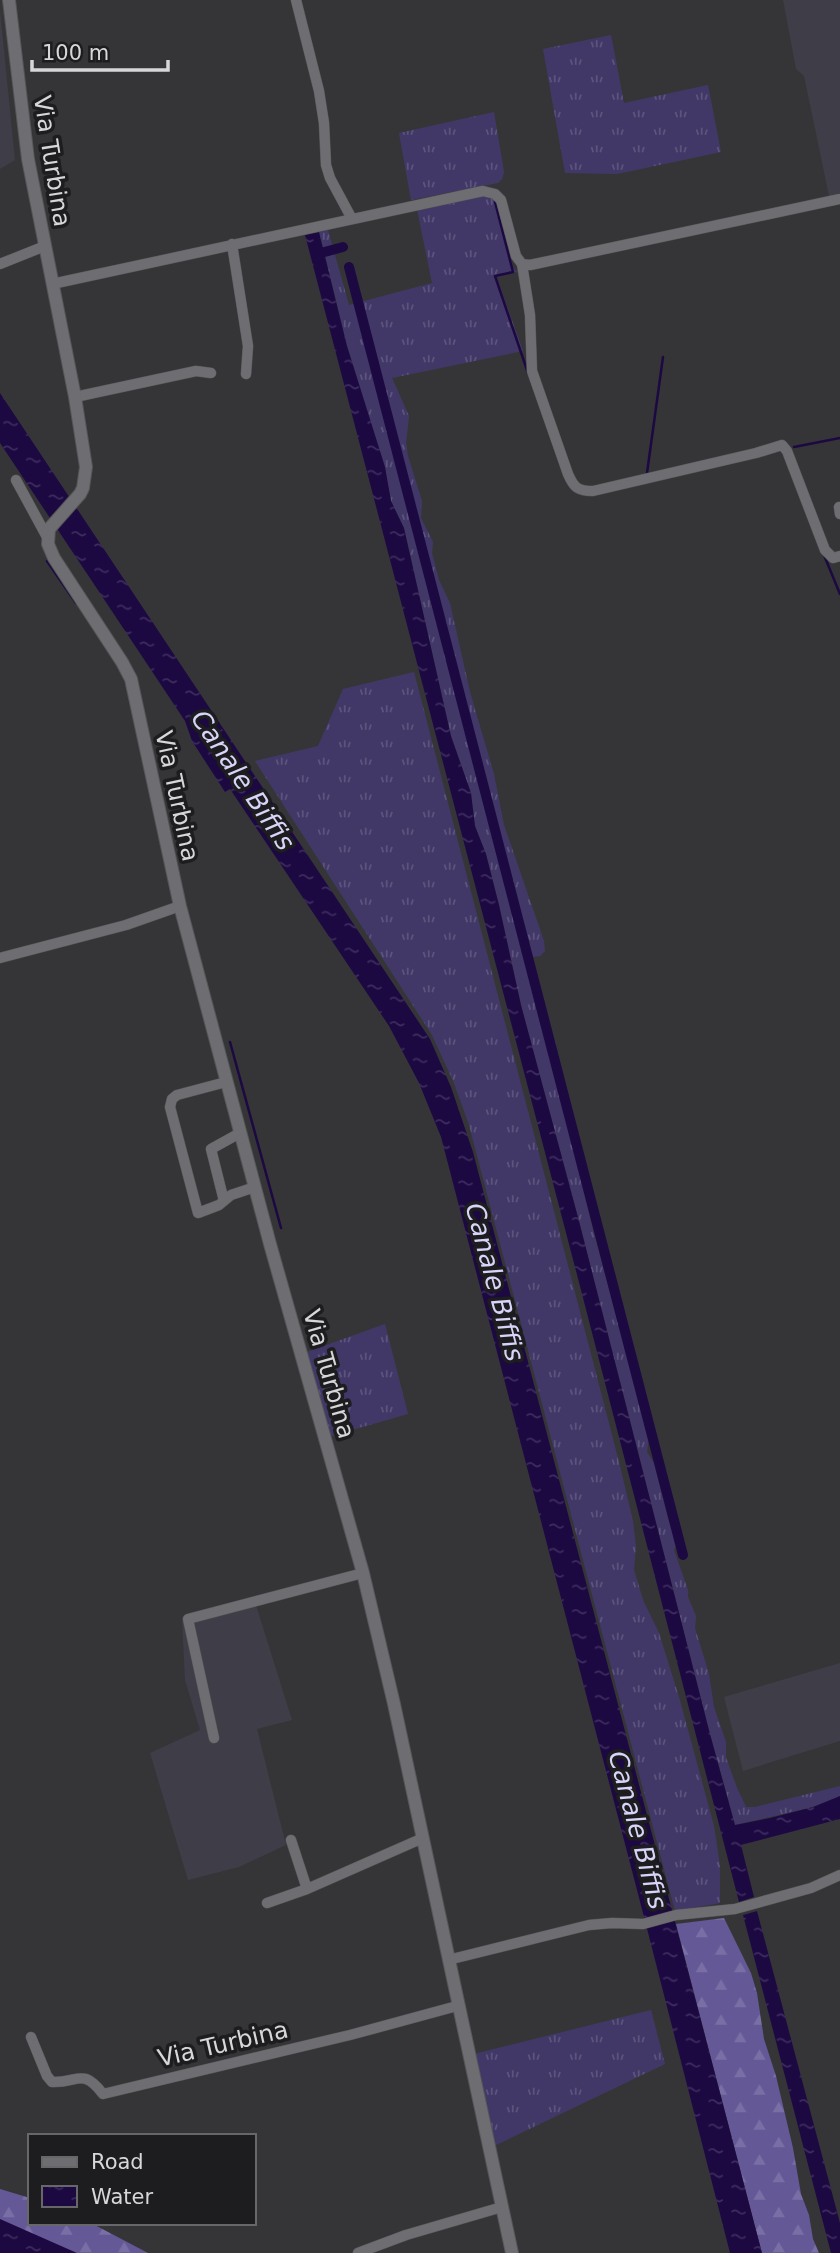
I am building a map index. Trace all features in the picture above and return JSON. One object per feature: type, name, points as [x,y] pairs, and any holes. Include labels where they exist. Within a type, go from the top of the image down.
[{"type":"street","name":"Via Turbina","points":[[9,0],[28,159],[75,397],[86,467],[80,494],[48,533]]},
{"type":"street","points":[[296,0],[319,91],[326,165],[352,219]]},
{"type":"street","points":[[52,284],[483,191],[495,194],[501,201],[516,256],[522,264],[530,315],[532,371],[575,488],[593,491],[782,445],[787,451],[825,550],[833,558],[840,556]]},
{"type":"street","points":[[522,264],[530,265],[669,237],[840,199]]},
{"type":"street","points":[[232,244],[248,346],[246,374]]},
{"type":"street","name":"Via Turbina","points":[[0,264],[45,246]]},
{"type":"street","points":[[75,397],[196,371],[211,373]]},
{"type":"street","name":"Via Turbina","points":[[16,480],[48,533],[48,544],[54,558],[131,679],[180,906],[226,1082],[363,1573],[512,2253]]},
{"type":"street","points":[[0,958],[126,925],[180,906]]},
{"type":"street","points":[[226,1082],[177,1095],[172,1099],[170,1107],[198,1213],[219,1205],[231,1195],[255,1187]]},
{"type":"street","points":[[223,1201],[211,1149],[240,1133]]},
{"type":"street","points":[[215,1738],[188,1619],[363,1573]]},
{"type":"street","points":[[267,1903],[307,1889],[423,1838]]},
{"type":"street","points":[[291,1840],[307,1889]]},
{"type":"street","points":[[448,1960],[589,1925],[643,1924],[676,1915],[735,1909],[811,1888],[840,1875]]},
{"type":"street","name":"Via Turbina","points":[[30,2038],[52,2082],[89,2078],[103,2094],[350,2035],[457,2006]]},
{"type":"street","points":[[358,2253],[406,2235],[502,2207]]},
{"type":"shaded area","points":[[783,0],[840,0],[840,193],[829,196],[804,76],[796,69]]},
{"type":"shaded area","points":[[0,11],[15,160],[0,169]]},
{"type":"shaded area","points":[[256,1605],[292,1720],[257,1729],[286,1845],[239,1867],[188,1880],[150,1753],[200,1730],[185,1680],[182,1621]]},
{"type":"shaded area","points":[[840,1663],[840,1741],[743,1771],[724,1697]]},
{"type":"green space","points":[[611,35],[624,103],[708,85],[721,152],[617,174],[565,173],[543,49]]},
{"type":"green space","points":[[494,112],[504,172],[502,179],[498,183],[411,200],[399,133]]},
{"type":"green space","points":[[484,195],[496,202],[513,268],[518,272],[496,276],[523,351],[392,378],[409,416],[406,443],[422,501],[421,518],[433,542],[432,553],[439,580],[450,603],[470,692],[494,774],[504,825],[544,941],[545,951],[540,956],[533,957],[528,939],[522,934],[520,941],[540,1023],[551,1031],[549,1037],[556,1042],[555,1081],[649,1438],[647,1452],[654,1463],[677,1542],[674,1550],[696,1616],[695,1628],[709,1674],[714,1707],[726,1742],[726,1757],[746,1807],[840,1786],[840,1796],[813,1807],[735,1825],[521,1005],[486,854],[475,826],[471,793],[451,736],[404,528],[391,501],[385,467],[347,346],[319,232],[328,230],[349,305],[432,283],[417,209]]},
{"type":"green space","points":[[414,672],[619,1462],[633,1521],[636,1547],[634,1570],[643,1600],[659,1633],[679,1697],[714,1826],[720,1865],[720,1903],[675,1911],[469,1125],[454,1083],[432,1035],[255,761],[318,746],[343,689]]},
{"type":"green space","points":[[385,1324],[408,1414],[331,1436],[307,1352]]},
{"type":"green space","points":[[724,1918],[751,1973],[757,1993],[764,2039],[776,2076],[801,2194],[819,2253],[762,2253],[676,1924]]},
{"type":"green space","points":[[651,2010],[665,2064],[494,2146],[474,2054]]},
{"type":"green space","points":[[0,2189],[28,2197],[28,2225],[95,2225],[148,2253],[28,2253],[0,2246]]},
{"type":"water","points":[[319,232],[347,346],[385,467],[391,501],[404,528],[451,736],[471,793],[475,826],[486,854],[521,1005],[735,1825],[813,1807],[840,1796],[840,1819],[741,1845],[754,1897],[739,1902],[305,235]]},
{"type":"water","name":"Canale Biffis","points":[[0,393],[430,1039],[451,1087],[473,1152],[762,2253],[730,2253],[441,1137],[419,1083],[389,1026],[230,789],[225,792],[192,741],[185,721],[0,443]]},
{"type":"water","points":[[757,1911],[840,2223],[840,2253],[831,2253],[743,1915]]},
{"type":"water","points":[[0,2219],[77,2253],[0,2253]]},
{"type":"waterway","points":[[495,202],[513,272],[495,276],[528,373]]},
{"type":"waterway","points":[[318,258],[317,254],[343,247]]},
{"type":"waterway","points":[[349,267],[683,1555]]},
{"type":"waterway","points":[[647,473],[663,357]]},
{"type":"waterway","points":[[794,447],[840,438]]},
{"type":"waterway","points":[[824,555],[840,594]]},
{"type":"waterway","points":[[47,561],[76,603]]},
{"type":"waterway","points":[[230,1042],[281,1228]]}]
